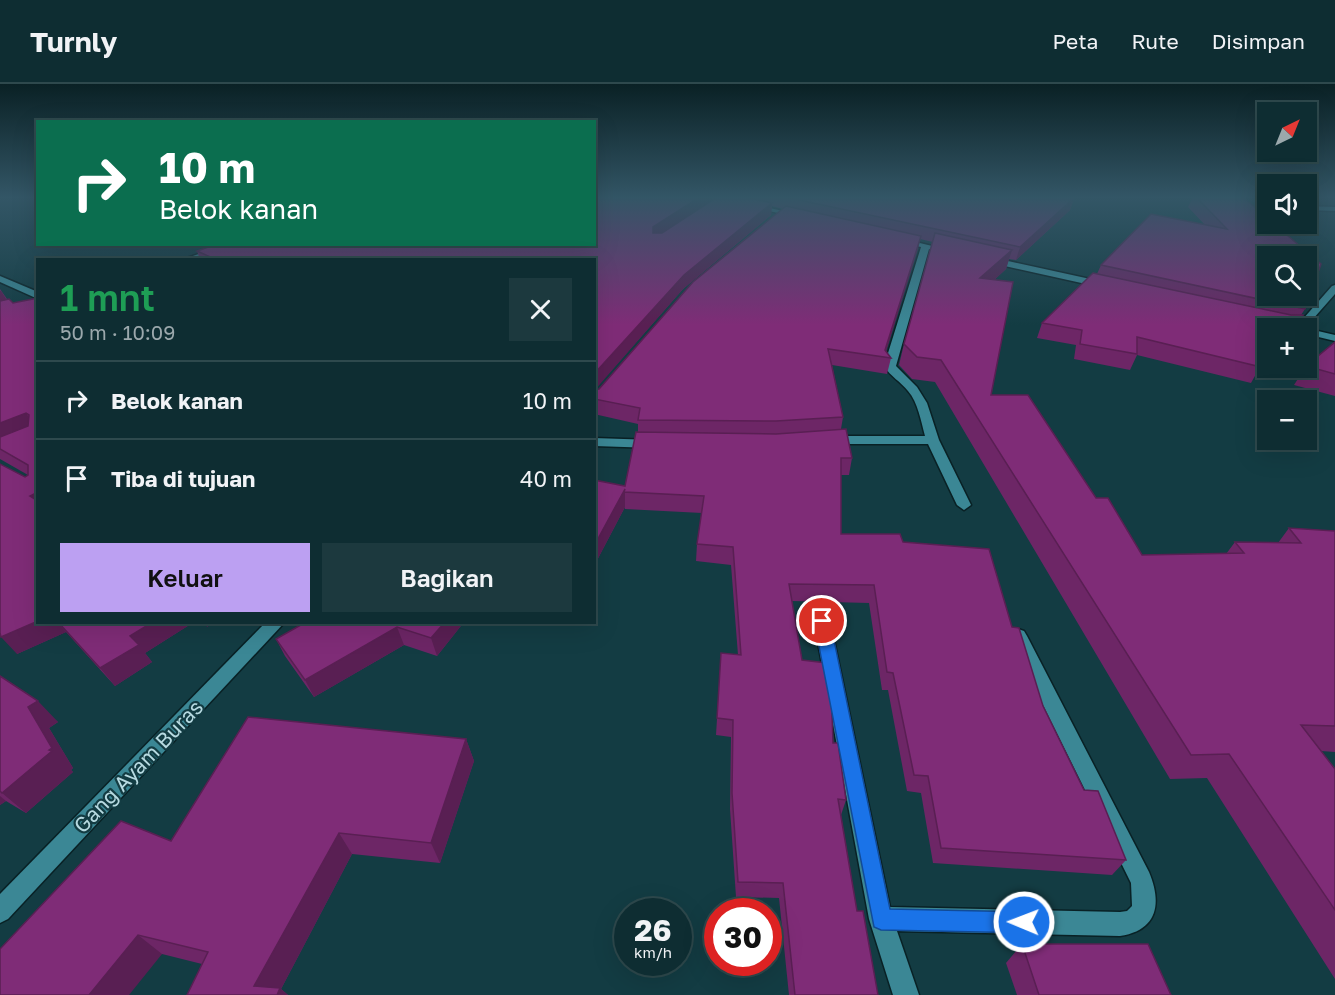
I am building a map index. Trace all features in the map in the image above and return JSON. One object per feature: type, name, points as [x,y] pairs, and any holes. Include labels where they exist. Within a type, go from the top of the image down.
[{"type":"street","points":[[899,240],[959,254]]},
{"type":"street","points":[[191,258],[231,246]]},
{"type":"street","points":[[926,246],[890,363],[894,373],[913,389],[921,404],[933,440],[964,505]]},
{"type":"street","points":[[982,258],[1116,287]]},
{"type":"street","points":[[0,279],[36,295]]},
{"type":"street","points":[[1309,318],[1335,288]]},
{"type":"street","points":[[1317,334],[1335,338]]},
{"type":"street","points":[[816,441],[859,438],[933,440]]},
{"type":"street","points":[[596,442],[662,444]]},
{"type":"street","points":[[822,621],[881,919],[906,995]]},
{"type":"street","name":"Gang Ayam Buras","points":[[0,911],[275,624]]},
{"type":"street","points":[[881,919],[1120,924],[1137,920],[1144,911],[1146,894],[1141,880],[1015,629]]},
{"type":"building","points":[[596,240],[727,240],[684,275],[596,372],[596,258],[213,258],[197,251],[211,246],[596,246]]},
{"type":"building","points":[[745,240],[920,240],[885,350],[891,358],[828,349],[843,417],[776,421],[638,420],[640,408],[596,399],[596,390],[599,389],[693,282]]},
{"type":"building","points":[[933,240],[965,240],[1012,250],[980,278],[1013,282],[991,395],[1028,395],[1096,498],[1108,498],[1142,555],[1244,553],[1235,542],[1301,543],[1289,528],[1335,531],[1335,726],[1301,725],[1335,769],[1335,910],[1229,754],[1191,755],[941,360],[917,357],[904,344]]},
{"type":"building","points":[[985,240],[1028,240],[1020,247]]},
{"type":"building","points":[[1126,240],[1292,240],[1300,246],[1257,246],[1257,299],[1101,265]]},
{"type":"building","points":[[1317,261],[1321,264],[1317,275]]},
{"type":"building","points":[[1093,273],[1291,315],[1303,315],[1302,318],[1257,318],[1257,366],[1137,337],[1137,354],[1080,344],[1082,330],[1042,323]]},
{"type":"building","points":[[36,298],[36,493],[30,496],[36,500],[36,622],[1,637],[0,464],[25,477],[28,475],[28,465],[0,449],[0,437],[28,426],[29,415],[26,413],[0,423],[0,301],[9,299],[13,303]]},
{"type":"building","points":[[1335,342],[1335,374],[1317,369],[1317,357]]},
{"type":"building","points":[[846,429],[852,458],[841,458],[841,534],[900,534],[903,542],[989,549],[1012,627],[1019,628],[1043,706],[1084,790],[1098,791],[1126,860],[941,848],[928,776],[914,775],[893,673],[887,672],[874,585],[789,584],[802,660],[827,663],[831,683],[833,743],[838,743],[846,800],[838,799],[857,911],[863,911],[878,995],[795,995],[783,883],[738,882],[732,793],[733,720],[717,718],[721,653],[741,655],[733,547],[697,544],[704,496],[624,492],[625,489],[596,542],[596,480],[625,486],[636,432],[776,434]]},
{"type":"building","points":[[60,624],[150,624],[130,636],[139,645],[100,668]]},
{"type":"building","points":[[302,624],[443,624],[431,638],[397,627],[305,680],[276,639]]},
{"type":"building","points":[[0,676],[38,701],[28,707],[52,748],[49,750],[52,751],[2,793],[0,791]]},
{"type":"building","points":[[248,717],[466,739],[431,843],[339,833],[254,986],[280,988],[277,995],[187,995],[208,952],[138,935],[89,995],[0,995],[0,949],[121,821],[171,841]]},
{"type":"building","points":[[1022,944],[1148,944],[1171,995],[1039,995]]},
{"type":"route","points":[[822,621],[881,919],[1024,922]]}]
